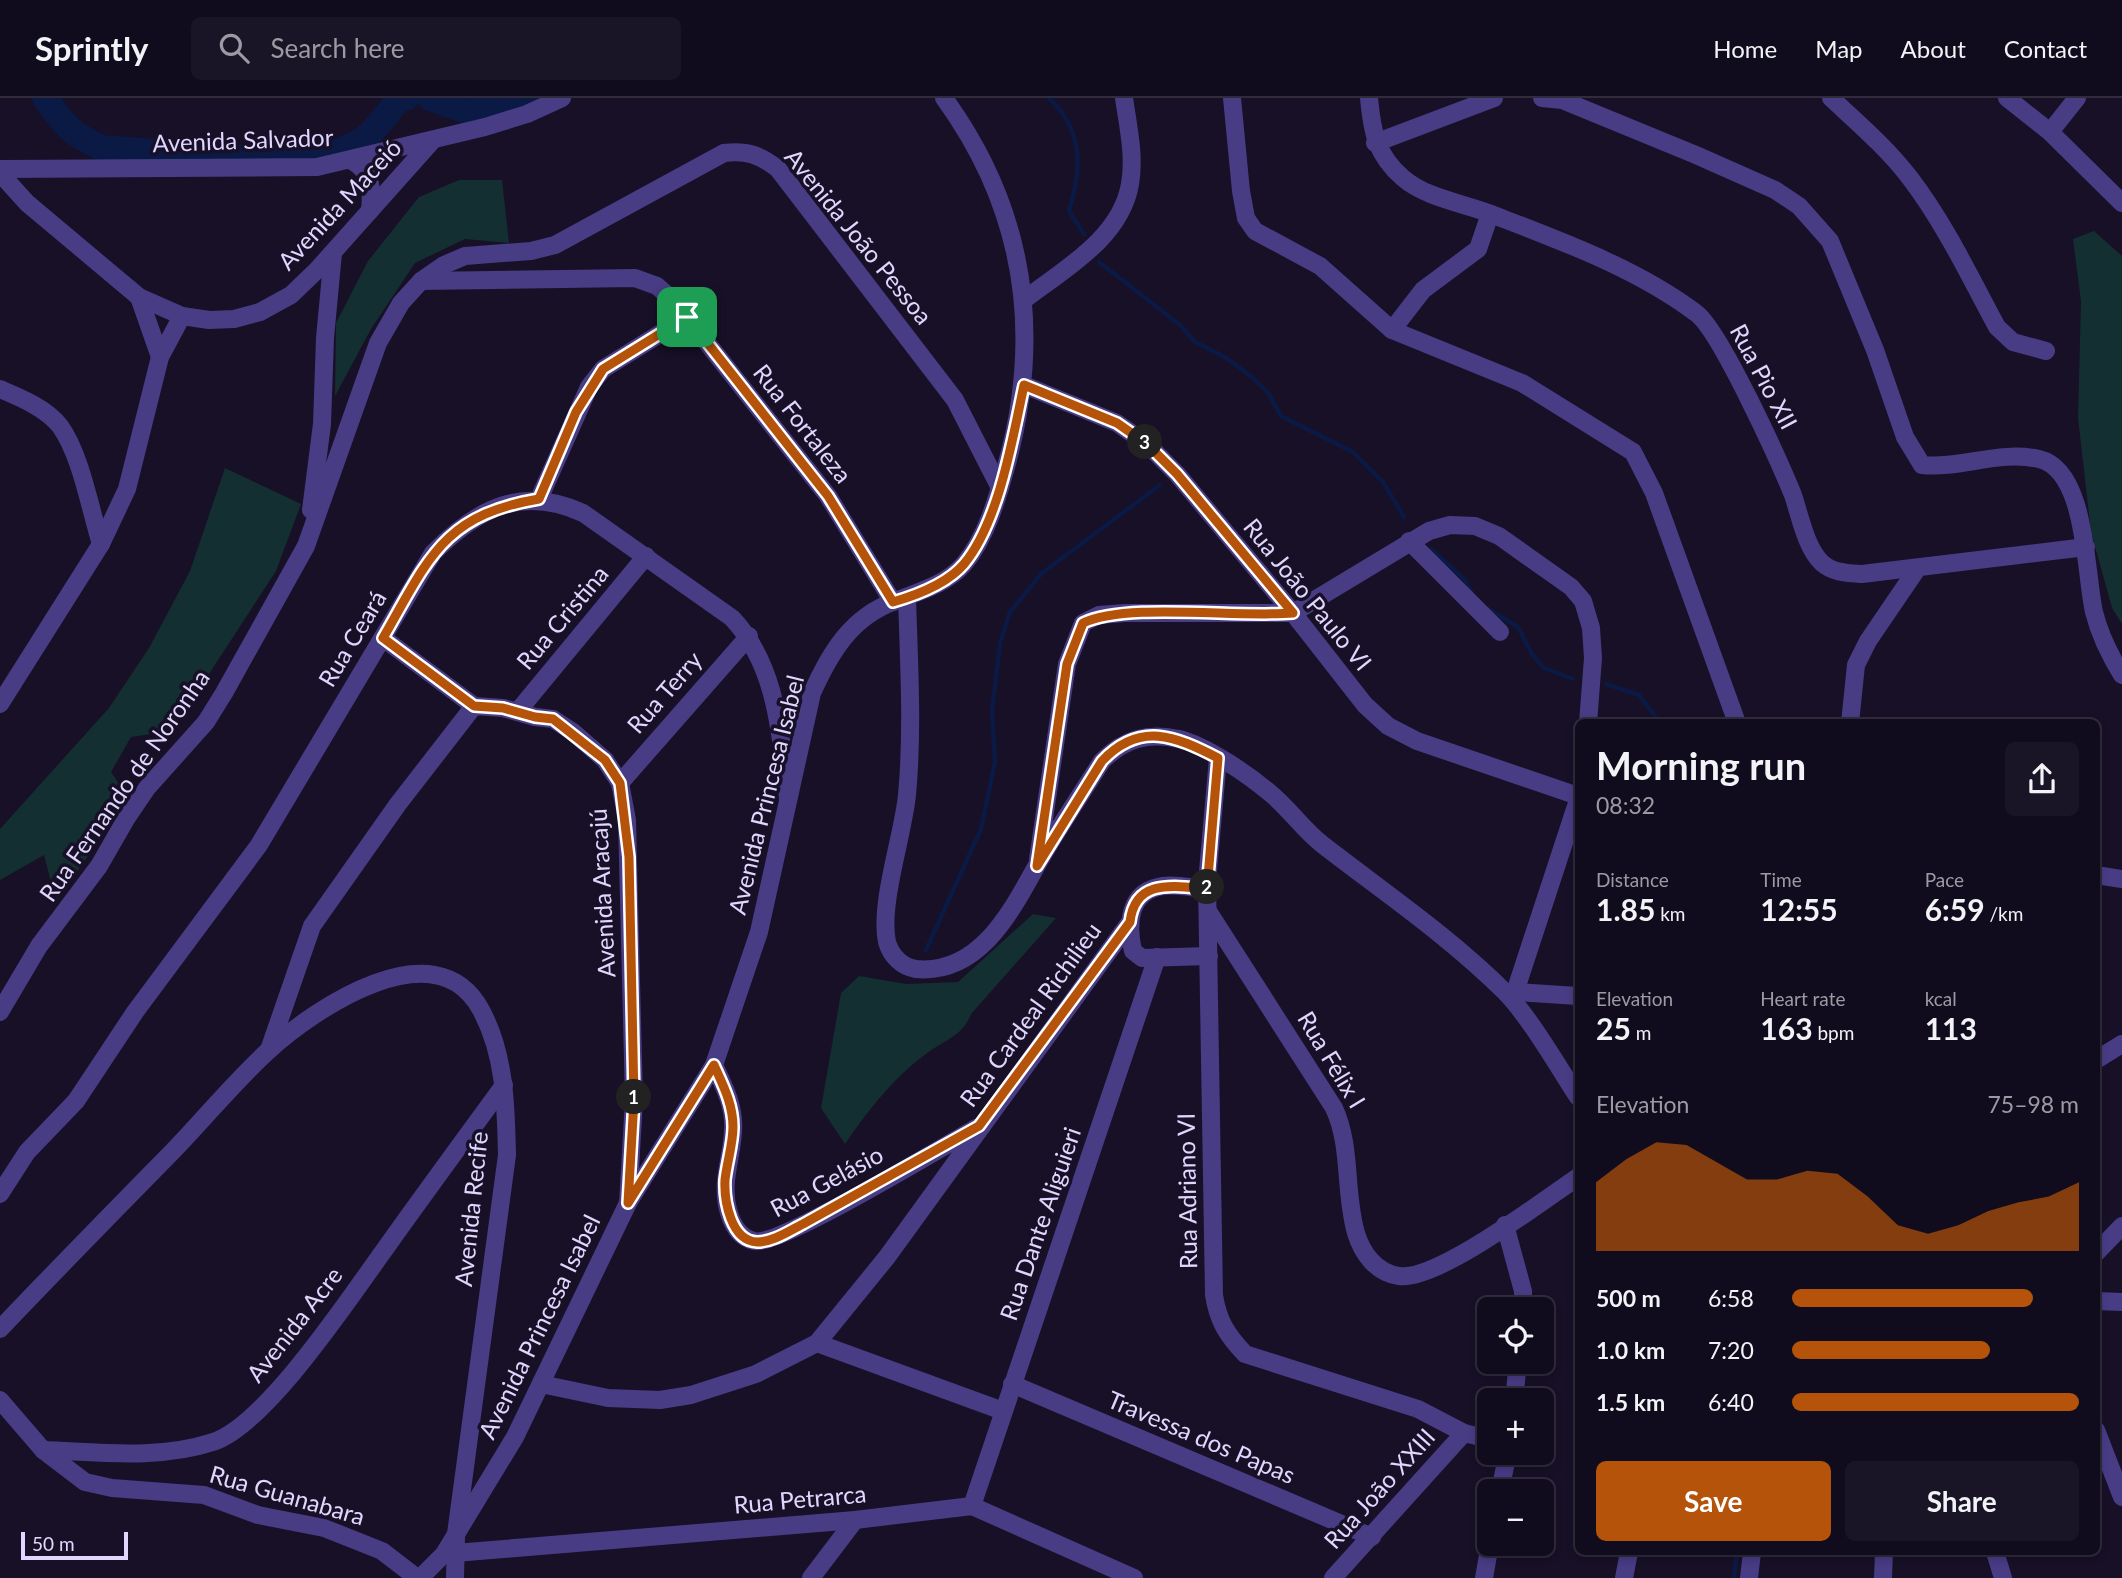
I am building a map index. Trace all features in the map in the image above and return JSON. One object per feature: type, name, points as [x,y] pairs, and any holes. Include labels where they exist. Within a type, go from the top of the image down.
[{"type":"street","name":"Avenida Salvador","points":[[0,171],[42,168],[251,170],[317,167],[352,161],[527,114],[562,98]]},
{"type":"street","name":"Avenida Princesa Isabel","points":[[419,1578],[452,1547],[515,1437],[628,1203],[714,1065],[760,932],[812,693],[826,664],[839,642],[859,621],[942,582],[963,565],[978,542],[1000,488],[1024,385],[1024,300],[1001,201],[982,159],[944,98]]},
{"type":"street","points":[[1024,300],[1106,235],[1121,212],[1130,184],[1131,152],[1124,98]]},
{"type":"street","points":[[1232,98],[1246,218],[1255,231],[1320,266],[1392,330],[1522,383],[1633,452],[1654,493],[1736,719]]},
{"type":"street","points":[[1369,98],[1374,143],[1494,98]]},
{"type":"street","points":[[1542,98],[1562,100],[1696,155],[1775,190],[1799,206],[1830,241],[1875,350],[1905,437],[1922,466],[1950,466],[2010,457],[2038,459],[2053,464],[2064,476],[2086,547],[2094,610],[2100,634],[2104,646],[2122,675]]},
{"type":"street","points":[[1831,98],[1887,150],[1911,180],[1935,214],[1997,327],[2012,342],[2046,351]]},
{"type":"street","points":[[2007,98],[2050,132],[2122,203]]},
{"type":"street","points":[[2050,132],[2077,98]]},
{"type":"street","name":"Avenida Maceió","points":[[0,171],[27,203],[138,297],[182,316],[209,320],[234,319],[260,312],[291,295],[333,253],[433,139]]},
{"type":"street","name":"Rua Pio XII","points":[[1374,143],[1402,178],[1426,192],[1490,214],[1615,265],[1700,315],[1714,334],[1780,463],[1808,539],[1821,562],[1835,571],[1862,574],[1917,569],[1994,556],[2086,547]]},
{"type":"street","name":"Avenida João Pessoa","points":[[421,281],[444,265],[465,256],[531,251],[555,245],[724,153],[740,151],[758,154],[778,169],[956,400],[1000,488]]},
{"type":"street","points":[[352,161],[363,167],[369,177],[372,190],[370,212]]},
{"type":"street","points":[[27,203],[31,187],[42,168]]},
{"type":"street","points":[[1392,330],[1423,290],[1478,249],[1490,214]]},
{"type":"street","points":[[306,546],[322,424],[325,338],[333,253]]},
{"type":"street","name":"Rua Fortaleza","points":[[421,281],[635,278],[657,286],[687,317],[828,496],[900,600]]},
{"type":"street","name":"Rua Fernando de Noronha","points":[[0,1012],[39,946],[99,866],[133,809],[206,722],[306,546],[378,342],[401,303],[421,281]]},
{"type":"street","points":[[138,297],[160,357]]},
{"type":"street","points":[[0,704],[101,544],[127,489],[160,357],[182,316]]},
{"type":"street","points":[[539,499],[576,412],[596,378],[622,357],[687,317]]},
{"type":"street","name":"Rua João Paulo VI","points":[[1024,385],[1117,423],[1147,444],[1177,474],[1293,613],[1365,705],[1388,726],[1417,741],[1575,797]]},
{"type":"street","points":[[0,389],[24,400],[59,425],[71,446],[101,544]]},
{"type":"street","name":"Rua Ceará","points":[[0,1194],[27,1152],[76,1101],[135,1012],[259,845],[433,552],[456,529],[483,513],[539,499],[561,503],[583,513],[732,618],[748,636],[768,676],[778,716],[788,799]]},
{"type":"street","points":[[1037,866],[1067,664],[1083,623],[1099,615],[1125,613],[1265,616],[1293,613],[1409,541],[1450,525],[1475,526],[1499,536],[1570,587],[1583,601],[1591,628],[1593,658],[1588,719]]},
{"type":"street","points":[[1409,541],[1500,632]]},
{"type":"street","name":"Rua Cristina","points":[[518,711],[646,556]]},
{"type":"street","points":[[1850,719],[1856,665],[1868,640],[1917,569]]},
{"type":"street","points":[[900,600],[909,747],[907,795],[887,917],[887,940],[891,954],[908,968],[929,970],[955,965],[977,951],[998,929],[1022,895],[1102,761],[1131,739],[1154,736],[1181,739],[1218,758],[1270,793],[1320,843],[1430,924],[1511,993],[1575,1092]]},
{"type":"street","name":"Rua Terry","points":[[620,783],[748,636]]},
{"type":"street","points":[[0,1329],[269,1050],[312,926],[398,804],[474,706],[383,638]]},
{"type":"street","name":"Avenida Aracajú","points":[[474,706],[518,711],[553,719],[573,732],[605,760],[620,783],[629,857],[634,1100],[628,1203]]},
{"type":"street","name":"Rua Adriano VI","points":[[1218,758],[1207,889],[1214,1295],[1218,1318],[1228,1336],[1245,1354],[1418,1409],[1464,1433],[1477,1436]]},
{"type":"street","points":[[1511,993],[1575,807]]},
{"type":"street","points":[[2100,876],[2122,879]]},
{"type":"street","points":[[1207,889],[1162,886],[1144,894],[1132,906],[1130,922],[1133,951],[1142,958],[1209,956]]},
{"type":"street","name":"Rua Félix I","points":[[1209,911],[1335,1108],[1344,1129],[1357,1234],[1366,1255],[1382,1271],[1400,1276],[1422,1273],[1449,1261],[1575,1179]]},
{"type":"street","name":"Rua Cardeal Richilieu","points":[[541,1384],[608,1398],[660,1400],[691,1395],[756,1374],[817,1343],[887,1257],[979,1126],[1130,922]]},
{"type":"street","name":"Rua Dante Aliguieri","points":[[972,1506],[1157,957]]},
{"type":"street","name":"Avenida Recife","points":[[269,1050],[353,993],[394,975],[417,973],[436,975],[460,987],[480,1007],[492,1035],[504,1085],[507,1155],[452,1547]]},
{"type":"street","points":[[1511,993],[1575,996]]},
{"type":"street","points":[[2100,1058],[2122,1044]]},
{"type":"street","name":"Rua Gelásio","points":[[714,1065],[732,1109],[733,1130],[725,1182],[727,1204],[731,1220],[741,1235],[755,1242],[773,1239],[803,1224],[979,1126]]},
{"type":"street","name":"Avenida Acre","points":[[43,1450],[136,1454],[177,1451],[214,1442],[233,1432],[258,1411],[323,1334],[504,1085]]},
{"type":"street","points":[[1505,1225],[1523,1297]]},
{"type":"street","points":[[2100,1249],[2122,1226]]},
{"type":"street","points":[[2100,1301],[2122,1302]]},
{"type":"street","points":[[817,1343],[1003,1411]]},
{"type":"street","name":"Travessa dos Papas","points":[[1012,1384],[1372,1537]]},
{"type":"street","name":"Rua Guanabara","points":[[0,1399],[43,1450],[85,1482],[112,1488],[204,1495],[258,1515],[324,1528],[382,1551],[419,1578]]},
{"type":"street","name":"Rua João XXIII","points":[[1333,1578],[1464,1433]]},
{"type":"street","points":[[2100,1440],[2122,1497]]},
{"type":"street","points":[[972,1506],[1133,1578]]},
{"type":"street","name":"Rua Petrarca","points":[[452,1547],[855,1520],[972,1506]]},
{"type":"street","points":[[811,1578],[855,1520]]},
{"type":"street","name":"Avenida Princesa Isabel","points":[[452,1547],[454,1578]]},
{"type":"street","points":[[444,1578],[452,1547]]},
{"type":"street","points":[[1625,1578],[1629,1555]]},
{"type":"street","points":[[1749,1578],[1752,1555]]},
{"type":"street","points":[[1883,1578],[1884,1555]]},
{"type":"street","points":[[1996,1555],[2003,1578]]},
{"type":"street","points":[[1484,1578],[1488,1556]]},
{"type":"green space","points":[[459,180],[502,180],[509,243],[465,239],[415,263],[371,329],[335,396],[336,323],[368,261],[419,197]]},
{"type":"green space","points":[[2094,231],[2122,256],[2122,624],[2112,608],[2091,532],[2078,418],[2081,302],[2073,239]]},
{"type":"green space","points":[[225,468],[301,504],[276,571],[172,731],[131,737],[111,772],[126,794],[93,849],[56,901],[44,855],[0,880],[0,829],[109,708],[149,648],[190,571]]},
{"type":"green space","points":[[1033,914],[1056,918],[971,1014],[961,1030],[920,1059],[895,1081],[845,1144],[821,1108],[841,993],[859,976],[906,984],[958,982]]},
{"type":"waterway","points":[[45,98],[69,128],[102,148],[237,157],[311,155],[341,149],[362,140],[377,127],[398,100],[406,98]]},
{"type":"waterway","points":[[430,98],[469,112],[529,98]]},
{"type":"waterway","points":[[1049,98],[1069,124],[1074,137],[1078,165],[1069,211],[1084,234]]},
{"type":"waterway","points":[[1099,262],[1180,325],[1194,341],[1228,359],[1253,378],[1269,394],[1281,416],[1353,452],[1383,482],[1404,517]]},
{"type":"waterway","points":[[926,950],[981,829],[995,762],[992,711],[1000,643],[1010,612],[1042,573],[1160,485]]},
{"type":"waterway","points":[[1431,549],[1463,578],[1472,593]]},
{"type":"waterway","points":[[1488,609],[1518,627],[1532,654],[1544,668],[1573,679]]},
{"type":"waterway","points":[[1606,684],[1639,695],[1657,719]]},
{"type":"waterway","points":[[1734,1578],[1737,1555]]},
{"type":"route","points":[[687,317],[828,496],[893,602],[942,582],[963,565],[978,542],[1000,488],[1024,385],[1117,423],[1147,444],[1177,474],[1293,613],[1265,616],[1125,613],[1099,615],[1083,623],[1074,639],[1067,664],[1037,866],[1102,761],[1111,751],[1131,739],[1154,736],[1181,739],[1218,758],[1207,889],[1162,886],[1144,894],[1132,906],[1130,922],[979,1126],[803,1224],[773,1239],[755,1242],[741,1235],[731,1220],[727,1204],[725,1182],[733,1130],[732,1109],[714,1065],[628,1203],[634,1100],[629,857],[627,820],[620,783],[605,760],[573,732],[553,719],[503,708],[474,706],[383,638],[433,552],[456,529],[483,513],[517,502],[539,499],[576,412],[589,387],[603,369],[687,317]]}]
